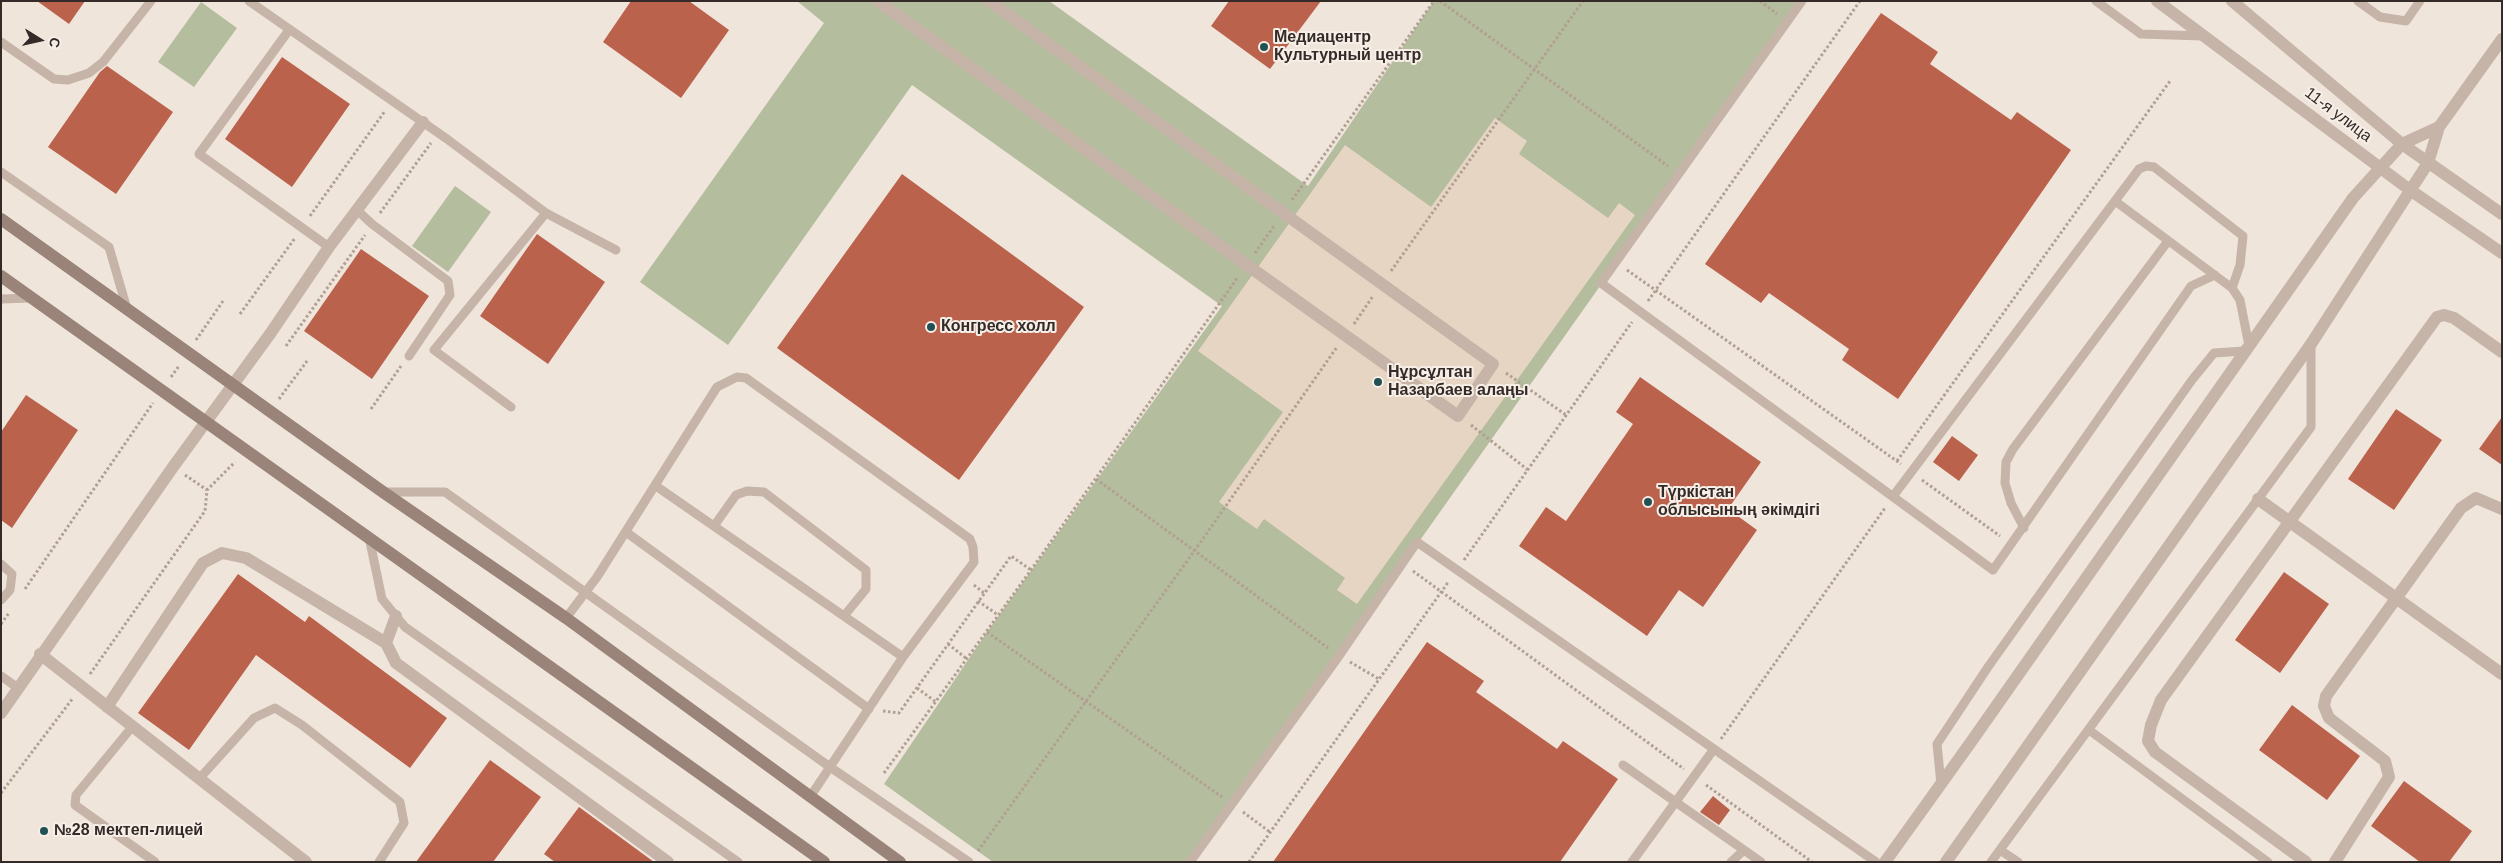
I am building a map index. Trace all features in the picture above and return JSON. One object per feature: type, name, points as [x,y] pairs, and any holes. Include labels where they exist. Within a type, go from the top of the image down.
[{"type":"street","points":[[878,1],[1458,416],[1493,364],[989,1]]},
{"type":"street","name":"11-я улица","points":[[2157,1],[2410,190],[2502,253]]},
{"type":"street","name":"11-я улица","points":[[2232,1],[2244,6],[2402,144],[2502,214]]},
{"type":"street","points":[[1946,862],[2311,344],[2428,164],[2439,128],[2502,39]]},
{"type":"street","points":[[1,712],[40,654],[270,334],[329,247],[423,122]]},
{"type":"street","points":[[1885,862],[2353,198],[2402,144],[2439,128]]},
{"type":"street","points":[[1,219],[383,492],[566,618],[900,862]]},
{"type":"street","points":[[1,276],[824,862]]},
{"type":"street","points":[[2306,862],[2155,752],[2148,741],[2151,725],[2161,700],[2437,317],[2444,315],[2454,318],[2502,352]]},
{"type":"street","points":[[2335,862],[2390,777],[2385,762],[2329,718],[2324,706],[2326,696],[2461,508],[2476,498],[2502,510]]},
{"type":"street","points":[[2258,499],[2396,600],[2502,674]]},
{"type":"street","points":[[107,707],[203,563],[222,553],[246,558],[386,644],[396,663],[668,862]]},
{"type":"street","points":[[386,644],[396,616]]},
{"type":"street","points":[[40,654],[306,862]]},
{"type":"lane","points":[[1,42],[54,79],[68,80],[89,73],[103,62],[151,1]]},
{"type":"lane","points":[[249,1],[438,132],[546,213],[616,250]]},
{"type":"lane","points":[[1802,1],[1601,283],[1894,495],[1994,570],[2191,286],[2215,275]]},
{"type":"lane","points":[[2096,1],[2141,34],[2203,36]]},
{"type":"lane","points":[[2358,1],[2380,17],[2400,21],[2406,21],[2420,1]]},
{"type":"lane","points":[[289,30],[199,154],[329,247]]},
{"type":"lane","points":[[1894,495],[2139,169],[2146,166],[2154,168],[2243,236],[2240,265],[2232,288]]},
{"type":"lane","points":[[1,172],[109,247],[127,309]]},
{"type":"lane","points":[[1941,784],[1937,744],[1988,667],[2192,380],[2214,353],[2246,349],[2240,300],[2232,288],[2115,201]]},
{"type":"lane","points":[[357,210],[372,224],[448,281],[450,295],[409,356]]},
{"type":"lane","points":[[511,407],[434,350],[546,213]]},
{"type":"lane","points":[[2024,528],[2011,503],[2005,483],[2006,462],[2013,449],[2168,241]]},
{"type":"lane","points":[[1,299],[32,298]]},
{"type":"lane","points":[[1992,862],[2311,427],[2311,344]]},
{"type":"lane","points":[[566,618],[586,592],[626,532],[717,387],[737,377],[746,378],[970,539],[973,547],[974,562],[903,657],[810,797]]},
{"type":"lane","points":[[656,486],[903,657]]},
{"type":"lane","points":[[714,526],[736,495],[747,491],[764,492],[866,570],[866,589],[844,616]]},
{"type":"lane","points":[[383,492],[445,492],[830,767],[972,859]]},
{"type":"lane","points":[[626,532],[869,710]]},
{"type":"lane","points":[[369,537],[382,599],[404,627],[738,862]]},
{"type":"lane","points":[[1190,862],[1339,656],[1417,542],[1876,862]]},
{"type":"lane","points":[[1,564],[12,574],[10,590],[1,600]]},
{"type":"lane","points":[[1,676],[18,688]]},
{"type":"lane","points":[[199,779],[254,718],[275,708],[302,725],[400,802],[404,823],[379,862]]},
{"type":"lane","points":[[132,727],[76,795],[75,805],[155,862]]},
{"type":"lane","points":[[2089,730],[2268,862]]},
{"type":"lane","points":[[1632,862],[1714,749]]},
{"type":"lane","points":[[1623,765],[1761,862]]},
{"type":"lane","points":[[1731,862],[1744,850]]},
{"type":"lane","points":[[2000,850],[2018,862]]},
{"type":"path","points":[[884,773],[999,616],[1434,1]]},
{"type":"path","points":[[1440,1],[1679,174]]},
{"type":"path","points":[[972,859],[1195,550],[1583,1]]},
{"type":"path","points":[[1760,1],[1788,21]]},
{"type":"path","points":[[1249,862],[1860,1]]},
{"type":"path","points":[[1897,461],[2170,81]]},
{"type":"path","points":[[240,314],[392,101]]},
{"type":"path","points":[[286,346],[438,132]]},
{"type":"path","points":[[1616,262],[2012,544]]},
{"type":"path","points":[[24,591],[223,301]]},
{"type":"path","points":[[371,409],[409,356]]},
{"type":"path","points":[[270,412],[307,361]]},
{"type":"path","points":[[1493,364],[1566,415]]},
{"type":"path","points":[[1458,416],[1528,470]]},
{"type":"path","points":[[1,793],[81,687],[205,511],[207,490],[230,469],[245,449]]},
{"type":"path","points":[[174,467],[207,490]]},
{"type":"path","points":[[1096,478],[1339,656],[1379,679]]},
{"type":"path","points":[[1714,749],[1894,495]]},
{"type":"path","points":[[869,710],[899,713],[1011,556],[1031,570]]},
{"type":"path","points":[[1402,564],[1812,862]]},
{"type":"path","points":[[978,602],[999,616]]},
{"type":"path","points":[[1,624],[12,607]]},
{"type":"path","points":[[987,632],[1233,804],[1270,832]]},
{"type":"path","points":[[948,644],[967,659]]},
{"type":"path","points":[[917,688],[936,702]]},
{"type":"green space","points":[[797,1],[1049,1],[1308,186],[1434,1],[1802,1],[1192,862],[993,862],[884,784],[987,632],[1222,306],[912,85],[728,345],[640,282],[824,23]]},
{"type":"green space","points":[[201,2],[237,28],[194,87],[158,62]]},
{"type":"green space","points":[[455,186],[491,212],[448,272],[412,246]]},
{"type":"shaded area","name":"Нұрсұлтан Назарбаев алаңы","points":[[1495,118],[1527,141],[1519,154],[1608,218],[1619,203],[1635,215],[1357,604],[1337,590],[1345,578],[1264,519],[1257,529],[1219,502],[1283,412],[1198,351],[1345,145],[1431,207]]},
{"type":"building","points":[[37,1],[85,1],[69,24]]},
{"type":"building","points":[[631,1],[689,1],[729,30],[681,98],[603,42]]},
{"type":"building","name":"Медиацентр Культурный центр","points":[[1229,1],[1321,1],[1270,69],[1211,26]]},
{"type":"building","points":[[1881,13],[1938,52],[1930,64],[2011,120],[2017,112],[2071,150],[1898,399],[1842,360],[1849,349],[1769,293],[1761,303],[1705,264]]},
{"type":"building","points":[[282,57],[350,104],[292,187],[225,139]]},
{"type":"building","points":[[107,66],[173,112],[116,194],[48,147],[100,72]]},
{"type":"building","name":"Конгресс холл","points":[[902,174],[1084,307],[959,480],[777,348]]},
{"type":"building","points":[[537,234],[605,282],[548,364],[480,316]]},
{"type":"building","points":[[361,249],[429,296],[372,379],[304,331]]},
{"type":"building","name":"Түркістан облысының әкімдігі","points":[[1640,377],[1761,462],[1728,509],[1757,530],[1703,607],[1679,590],[1647,636],[1519,546],[1546,507],[1566,521],[1633,424],[1616,412]]},
{"type":"building","points":[[26,395],[78,430],[12,528],[1,520],[1,432]]},
{"type":"building","points":[[2396,409],[2442,440],[2394,510],[2348,479]]},
{"type":"building","points":[[2502,417],[2502,465],[2479,449]]},
{"type":"building","points":[[1952,436],[1978,455],[1959,481],[1933,462]]},
{"type":"building","points":[[2284,572],[2329,604],[2280,673],[2235,640]]},
{"type":"building","points":[[238,574],[305,622],[309,616],[447,718],[410,768],[256,655],[189,750],[138,713]]},
{"type":"building","points":[[1427,642],[1484,681],[1476,692],[1557,749],[1563,741],[1618,779],[1560,862],[1273,862]]},
{"type":"building","points":[[2292,705],[2360,756],[2327,800],[2259,750]]},
{"type":"building","points":[[490,760],[541,797],[493,862],[416,862]]},
{"type":"building","points":[[2404,781],[2472,831],[2449,862],[2420,862],[2371,826]]},
{"type":"building","points":[[1713,796],[1730,810],[1719,825],[1700,812]]},
{"type":"building","points":[[579,807],[654,862],[555,862],[544,854]]},
{"type":"place","name":"Медиацентр Культурный центр","points":[[1264,47]]},
{"type":"place","name":"Конгресс холл","points":[[931,327]]},
{"type":"place","name":"Нұрсұлтан Назарбаев алаңы","points":[[1378,382]]},
{"type":"place","name":"Түркістан облысының әкімдігі","points":[[1648,502]]},
{"type":"place","name":"№28 мектеп-лицей","points":[[44,831]]}]
